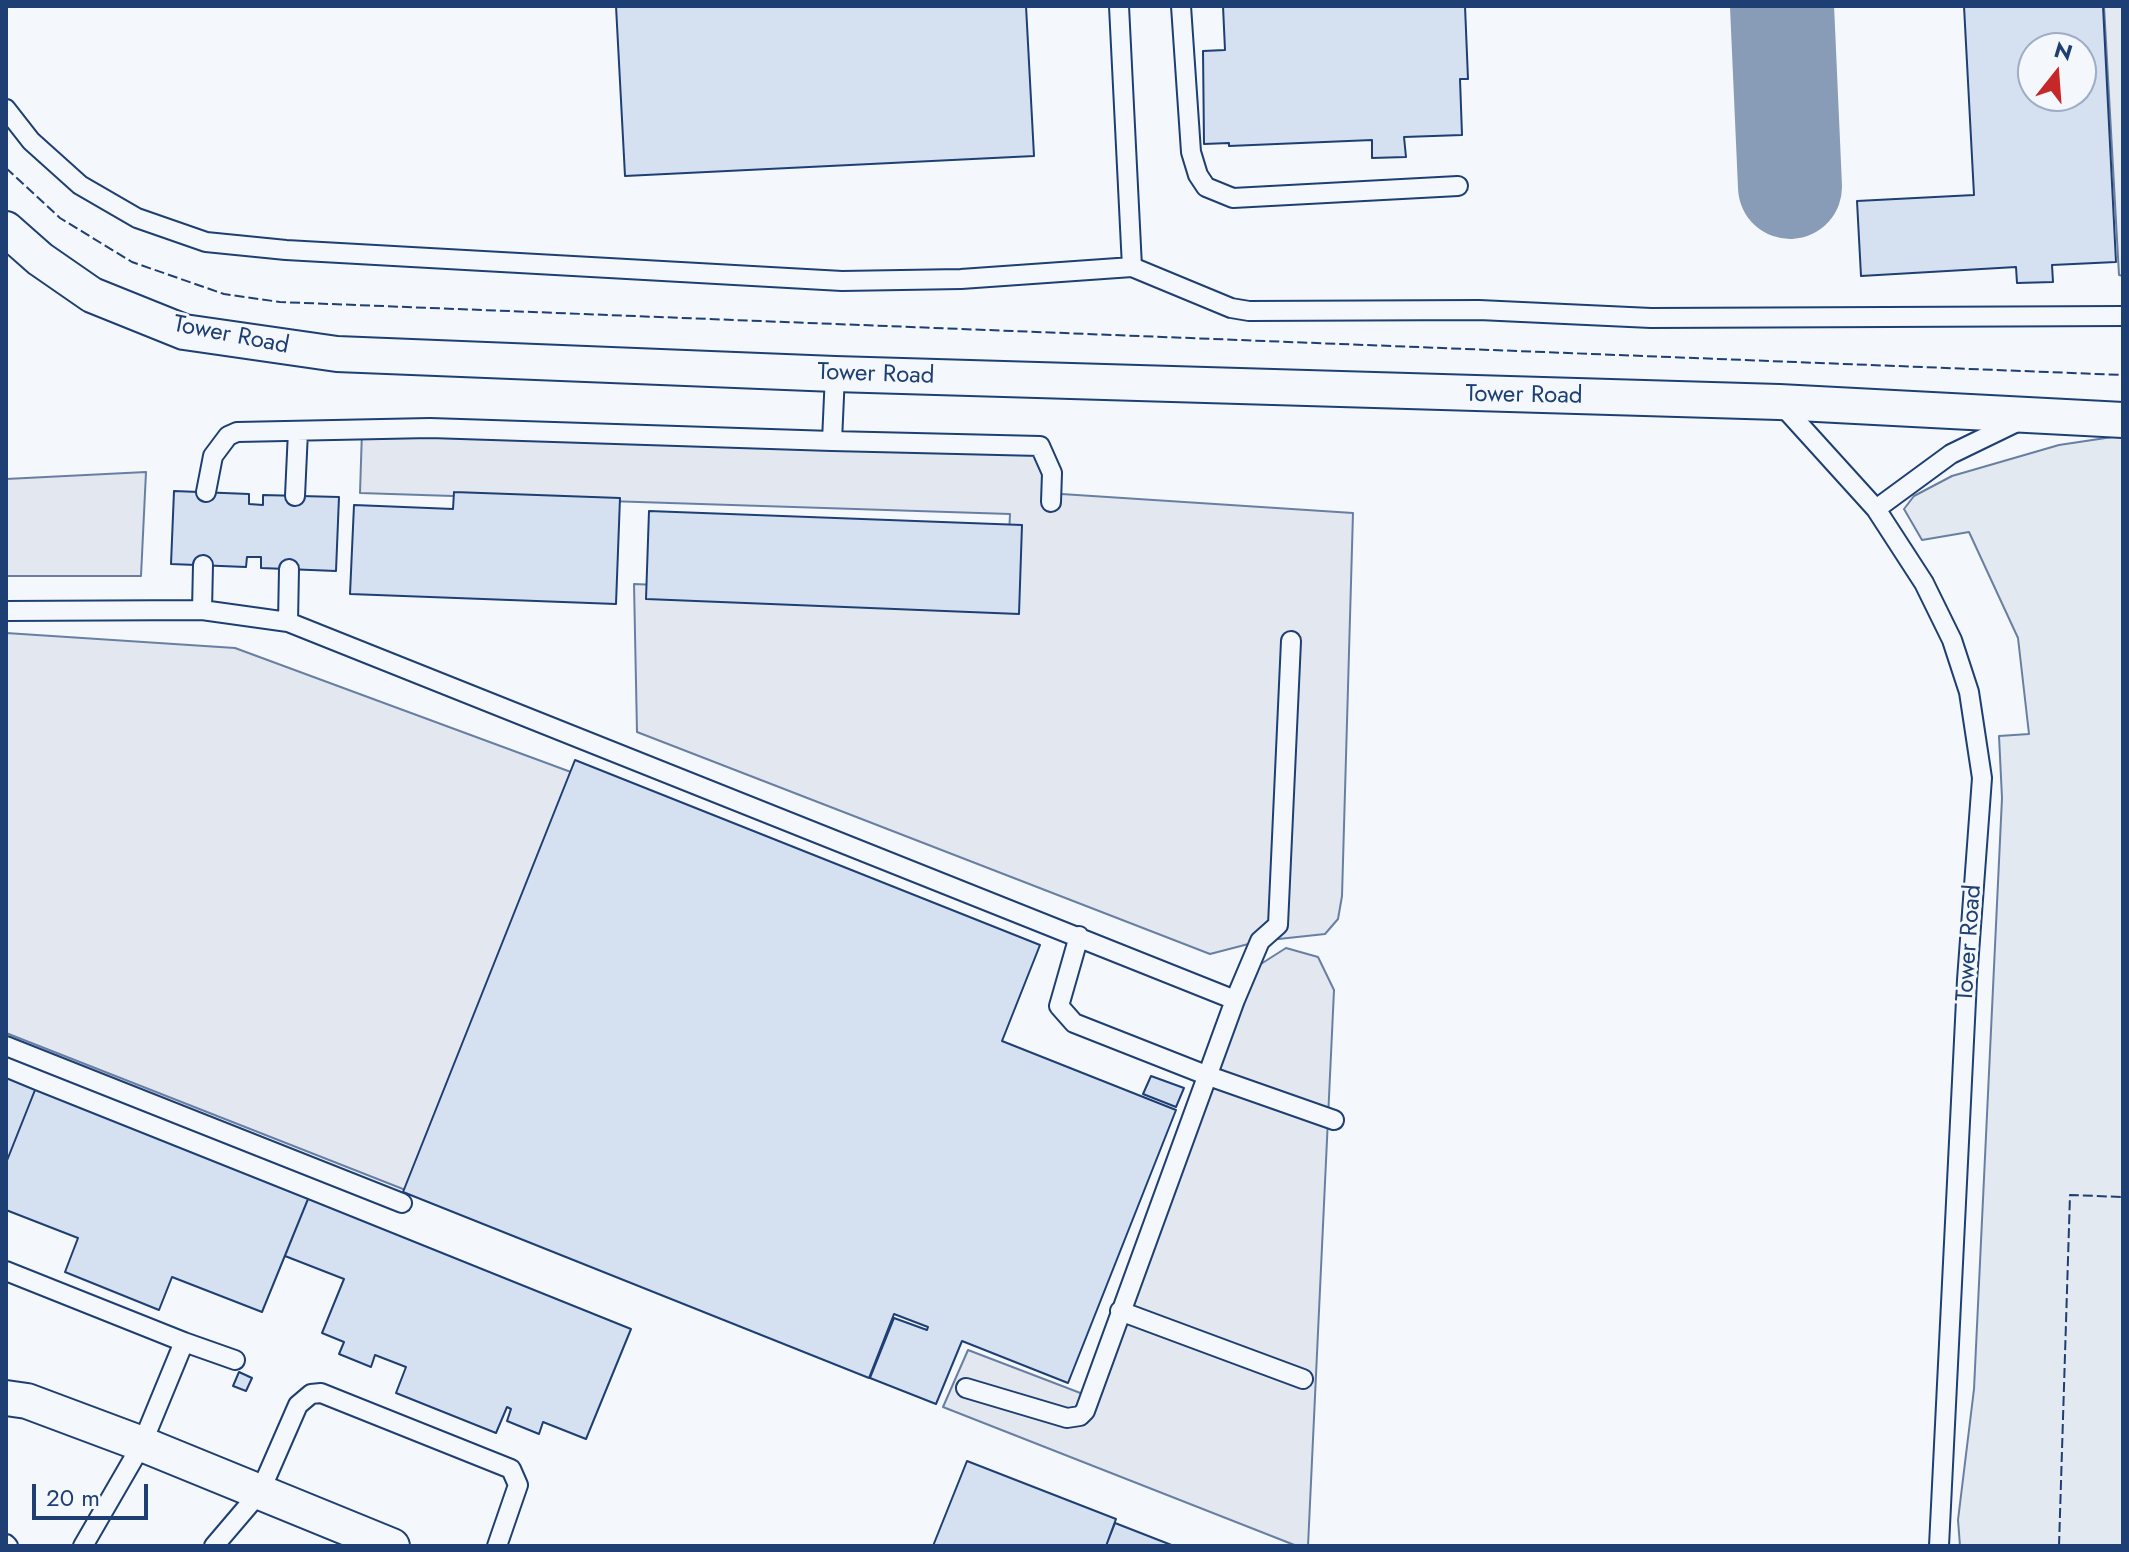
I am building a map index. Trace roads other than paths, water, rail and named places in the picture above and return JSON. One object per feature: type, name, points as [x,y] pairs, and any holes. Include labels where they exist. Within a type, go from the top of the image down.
[{"type":"street","name":"Tower Road","points":[[6,229],[40,259],[92,295],[184,332],[257,345],[337,354],[835,374],[1779,402],[2123,420]]},
{"type":"street","points":[[6,1398],[27,1401],[142,1444],[392,1546]]},
{"type":"lane","points":[[1119,6],[1132,267]]},
{"type":"lane","points":[[1181,6],[1191,152],[1198,175],[1206,187],[1233,198],[1458,186]]},
{"type":"lane","points":[[6,109],[57,167],[115,208],[177,234],[233,246],[842,281],[961,279],[1132,267],[1231,308],[1249,311],[1479,310],[1651,318],[2123,316]]},
{"type":"lane","points":[[832,441],[835,374]]},
{"type":"lane","name":"Tower Road","points":[[1779,402],[1876,509],[1924,583],[1952,640],[1969,692],[1982,778],[1967,980],[1939,1546]]},
{"type":"lane","points":[[1876,509],[1951,454],[2027,417]]},
{"type":"lane","points":[[206,492],[213,456],[228,436],[237,432],[430,428],[1040,446],[1052,473],[1051,502]]},
{"type":"lane","points":[[295,496],[298,431]]},
{"type":"lane","points":[[202,610],[203,565]]},
{"type":"lane","points":[[288,622],[289,569]]},
{"type":"lane","points":[[6,611],[202,610],[288,622],[1235,1000]]},
{"type":"lane","points":[[966,1388],[1067,1418],[1080,1416],[1235,1000],[1260,941],[1274,933],[1280,918],[1291,641]]},
{"type":"lane","points":[[1079,936],[1059,1006],[1074,1023],[1206,1075],[1334,1120]]},
{"type":"lane","points":[[6,1046],[402,1203]]},
{"type":"lane","points":[[6,1271],[235,1360]]},
{"type":"lane","points":[[1120,1311],[1303,1379]]},
{"type":"lane","points":[[83,1546],[142,1444],[184,1342]]},
{"type":"lane","points":[[214,1546],[260,1492],[298,1405],[311,1394],[321,1393],[511,1469],[518,1485],[497,1546]]}]
